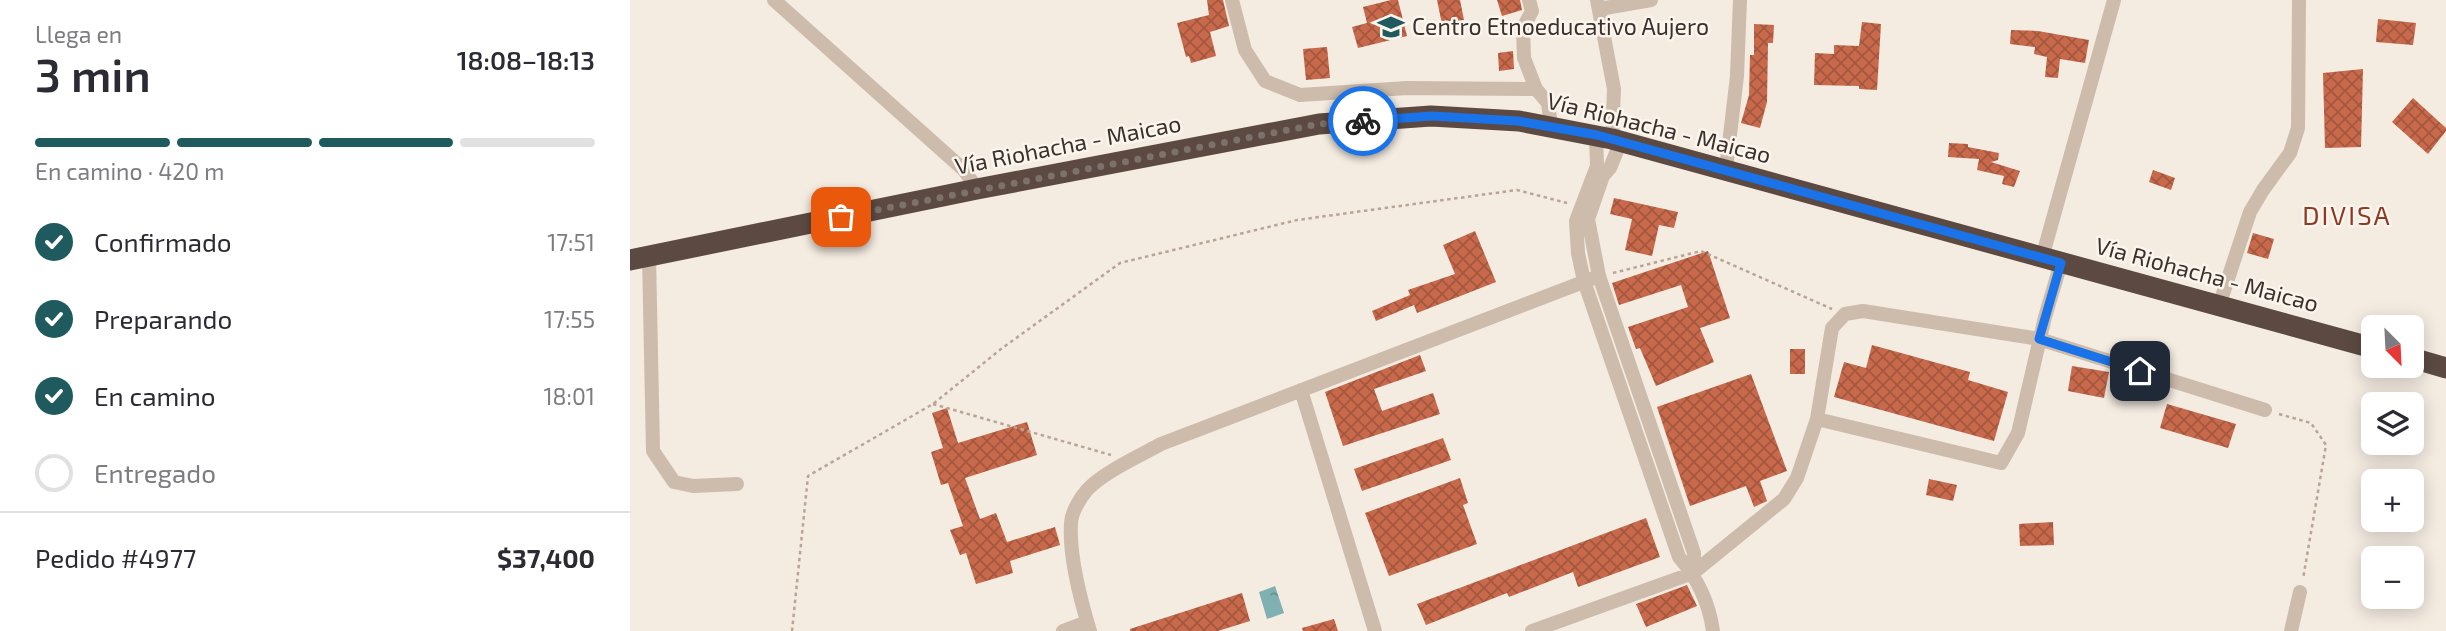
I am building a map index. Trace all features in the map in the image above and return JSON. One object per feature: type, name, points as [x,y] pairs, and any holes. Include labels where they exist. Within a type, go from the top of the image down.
[{"type":"highway","name":"Vía Riohacha - Maicao","points":[[640,258],[977,189],[1319,124],[1432,116],[1518,121],[1610,138],[2361,345]]},
{"type":"highway","points":[[2424,362],[2446,368]]},
{"type":"street","points":[[774,0],[964,170],[977,189]]},
{"type":"street","points":[[1232,0],[1245,50],[1265,81],[1300,95],[1406,88],[1536,89]]},
{"type":"street","points":[[1529,0],[1532,11],[1523,28],[1524,58],[1536,89],[1548,103],[1551,126]]},
{"type":"street","points":[[1651,0],[1598,5],[1614,89],[1610,138],[1603,176],[1588,219],[1599,276],[1694,553],[1693,573]]},
{"type":"street","points":[[1726,169],[1737,76],[1740,0]]},
{"type":"street","points":[[1817,419],[2001,463],[2018,433],[2039,339],[2052,260],[2114,0]]},
{"type":"street","points":[[2219,306],[2250,212],[2290,153],[2298,128],[2299,0]]},
{"type":"street","points":[[1610,138],[1604,167],[1576,221],[1578,253],[1584,281],[1679,557],[1700,584],[1712,617],[1713,631]]},
{"type":"street","points":[[640,258],[653,451],[674,482],[693,486],[737,484]]},
{"type":"street","points":[[1063,631],[1089,626],[1076,574],[1071,522],[1088,488],[1161,444],[1599,276]]},
{"type":"street","points":[[1532,631],[1693,573],[1784,499],[1797,478],[1817,419],[1832,328],[1845,314],[1863,311],[2039,339],[2265,410]]},
{"type":"street","points":[[1301,390],[1375,631]]},
{"type":"street","points":[[2291,631],[2300,593]]},
{"type":"path","points":[[792,631],[808,476],[933,404],[1001,349],[1120,264],[1297,220],[1517,190],[1582,207]]},
{"type":"path","points":[[1599,276],[1701,251],[1845,314]]},
{"type":"path","points":[[933,404],[1130,461]]},
{"type":"path","points":[[2265,410],[2311,423],[2326,445],[2300,593]]},
{"type":"water","points":[[1275,586],[1284,613],[1267,619],[1259,592]]},
{"type":"building","points":[[1207,0],[1223,0],[1229,26],[1210,32],[1216,56],[1191,63],[1189,56],[1186,57],[1177,23],[1209,15]]},
{"type":"building","points":[[1398,0],[1407,36],[1358,48],[1352,27],[1367,23],[1363,7]]},
{"type":"building","points":[[1437,0],[1460,0],[1464,20],[1442,24]]},
{"type":"building","points":[[1497,0],[1520,0],[1522,10],[1502,16]]},
{"type":"building","points":[[2378,19],[2416,23],[2413,45],[2376,42]]},
{"type":"building","points":[[1862,22],[1881,24],[1877,90],[1859,89],[1859,86],[1814,85],[1815,53],[1834,54],[1834,45],[1859,46]]},
{"type":"building","points":[[1754,24],[1774,25],[1773,43],[1768,43],[1767,102],[1760,128],[1741,123],[1749,95],[1750,55],[1754,55]]},
{"type":"building","points":[[2011,30],[2038,31],[2089,40],[2085,63],[2060,59],[2058,78],[2045,77],[2047,57],[2034,54],[2035,47],[2010,44]]},
{"type":"building","points":[[1327,47],[1330,78],[1306,80],[1303,49]]},
{"type":"building","points":[[1513,51],[1514,69],[1499,71],[1498,53]]},
{"type":"building","points":[[2363,69],[2361,147],[2325,148],[2323,73]]},
{"type":"building","points":[[2413,98],[2446,128],[2428,154],[2392,122]]},
{"type":"building","points":[[1949,143],[1968,144],[1968,147],[1999,153],[1998,160],[1991,162],[2020,171],[2014,187],[2002,184],[2004,176],[1977,170],[1979,159],[1948,157]]},
{"type":"building","points":[[2153,170],[2175,178],[2171,190],[2149,182]]},
{"type":"building","points":[[1614,198],[1678,212],[1674,228],[1659,225],[1652,256],[1625,250],[1632,219],[1610,214]]},
{"type":"building","points":[[1475,231],[1496,282],[1417,313],[1414,305],[1376,321],[1372,311],[1410,295],[1408,290],[1455,274],[1443,245]]},
{"type":"building","points":[[2253,233],[2274,239],[2268,259],[2247,253]]},
{"type":"building","points":[[1708,251],[1730,318],[1700,328],[1714,362],[1656,386],[1640,348],[1636,349],[1628,327],[1688,307],[1681,285],[1619,305],[1612,283]]},
{"type":"building","points":[[1872,345],[1970,372],[1968,380],[2008,392],[1994,441],[1834,397],[1844,362],[1866,368]]},
{"type":"building","points":[[1790,349],[1805,349],[1805,374],[1790,374]]},
{"type":"building","points":[[1420,355],[1426,371],[1374,389],[1382,411],[1433,393],[1440,414],[1343,446],[1325,392]]},
{"type":"building","points":[[2072,366],[2109,372],[2104,398],[2068,391]]},
{"type":"building","points":[[1751,374],[1787,471],[1760,481],[1767,501],[1754,507],[1746,486],[1690,506],[1657,407]]},
{"type":"building","points":[[2167,404],[2236,424],[2228,448],[2160,428]]},
{"type":"building","points":[[947,408],[958,443],[1027,422],[1037,455],[965,478],[980,519],[996,513],[1007,542],[1055,527],[1060,545],[1010,561],[1013,573],[976,584],[966,553],[960,555],[950,530],[963,526],[948,483],[941,485],[931,452],[943,448],[932,413]]},
{"type":"building","points":[[1443,438],[1451,460],[1362,491],[1354,469]]},
{"type":"building","points":[[1460,478],[1468,503],[1463,505],[1477,544],[1389,576],[1365,513]]},
{"type":"building","points":[[1929,479],[1957,485],[1953,501],[1926,495]]},
{"type":"building","points":[[1646,518],[1660,557],[1578,587],[1573,572],[1509,597],[1507,593],[1426,625],[1417,604]]},
{"type":"building","points":[[2053,522],[2054,545],[2020,546],[2019,524]]},
{"type":"building","points":[[1687,585],[1697,606],[1646,627],[1636,604]]},
{"type":"building","points":[[1242,593],[1250,621],[1218,631],[1130,631],[1130,629]]},
{"type":"building","points":[[1334,619],[1338,631],[1303,631],[1302,628]]},
{"type":"way so far","points":[[841,217],[1319,124],[1363,121]]},
{"type":"place","name":"Centro Etnoeducativo Aujero","points":[[1391,27]]},
{"type":"district","name":"DIVISA","points":[[2347,216]]},
{"type":"route","points":[[1363,121],[1432,116],[1518,121],[1597,135],[2061,263],[2039,339],[2140,371]]}]
